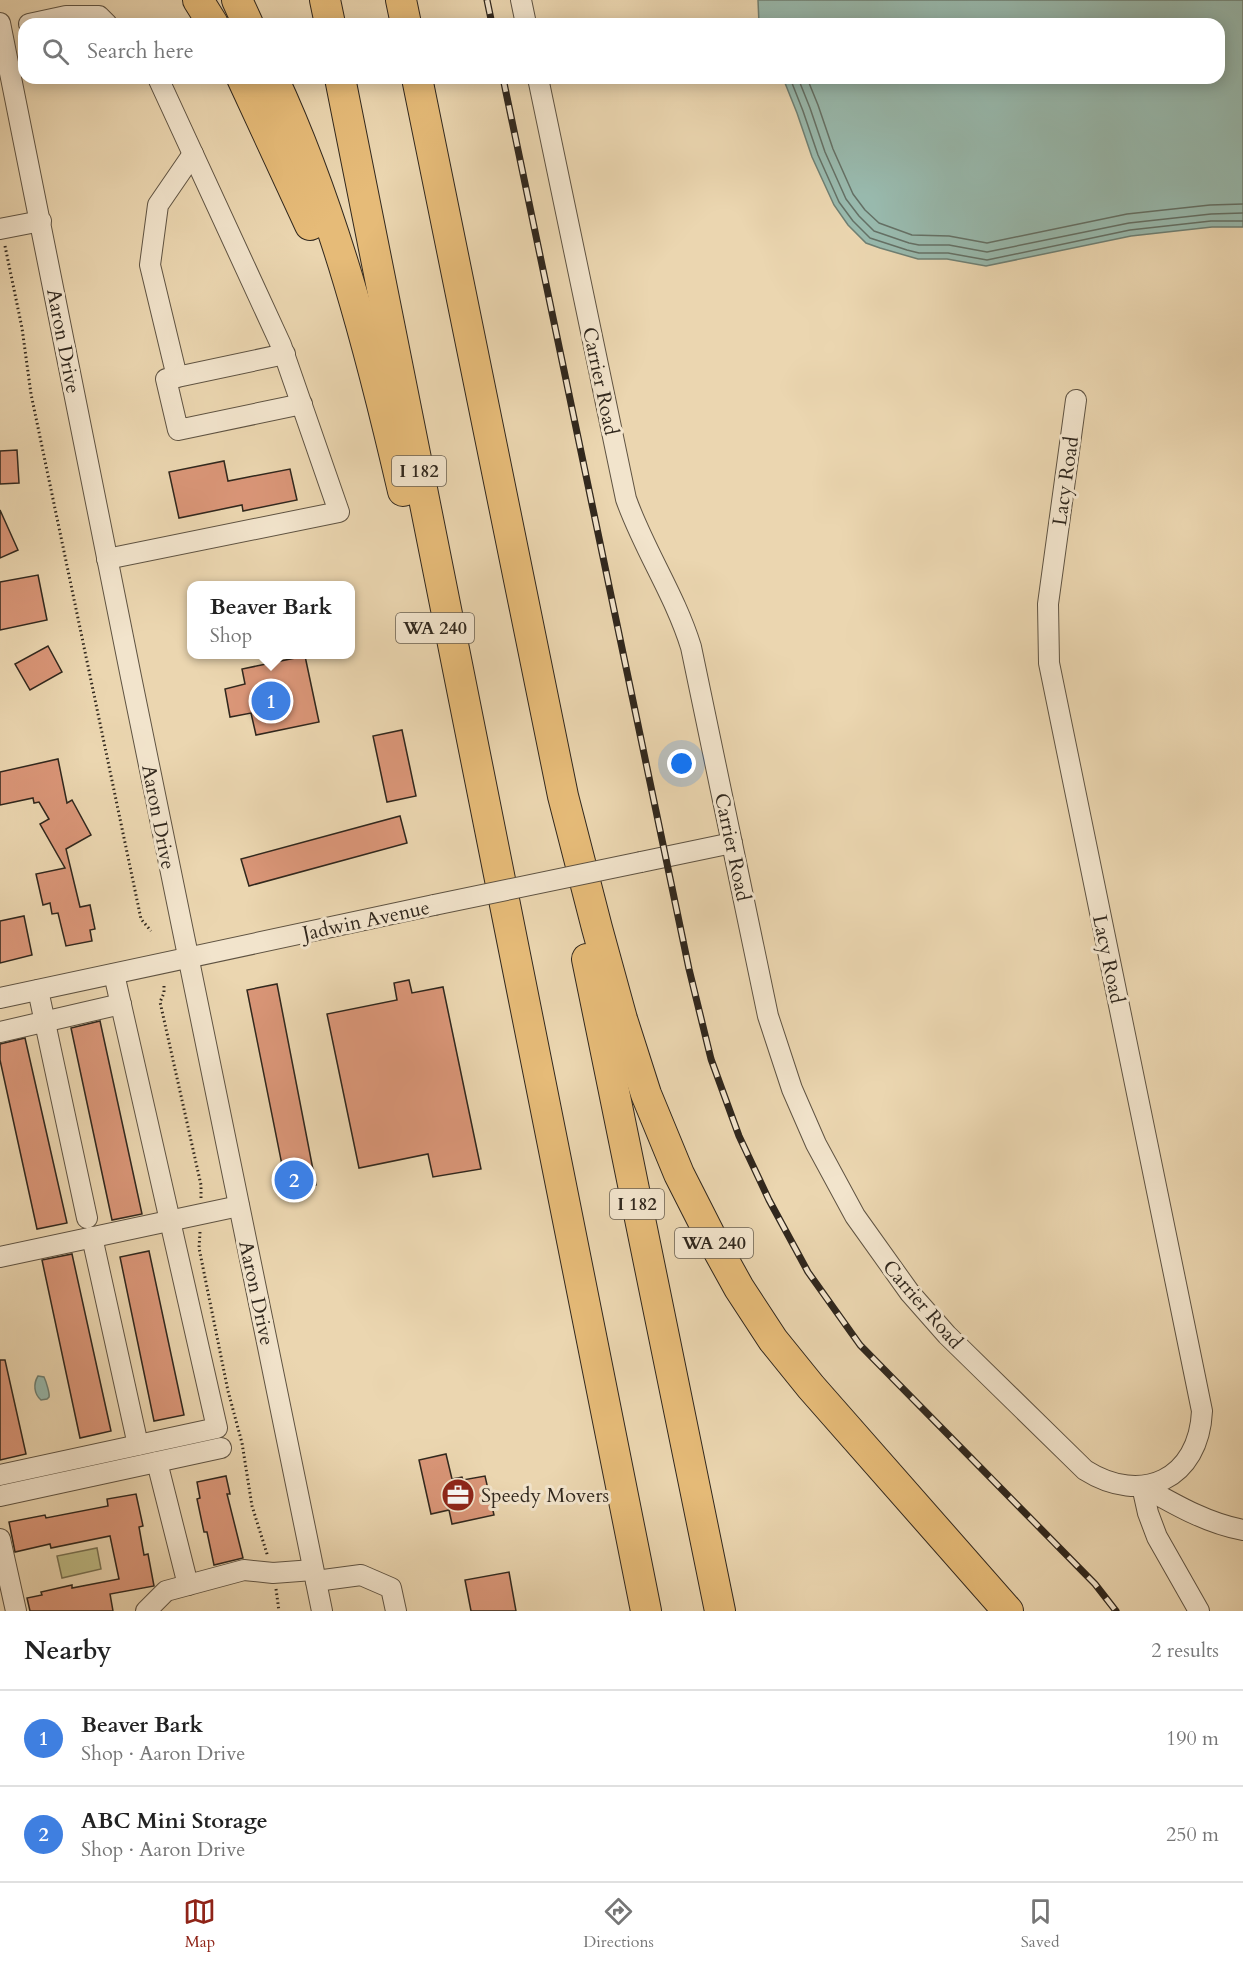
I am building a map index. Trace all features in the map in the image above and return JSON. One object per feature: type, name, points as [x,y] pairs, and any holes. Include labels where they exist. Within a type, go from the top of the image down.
[{"type":"highway","points":[[198,0],[209,18]]},
{"type":"highway","points":[[237,0],[245,18]]},
{"type":"highway","points":[[325,0],[329,18]]},
{"type":"highway","points":[[400,0],[404,18]]},
{"type":"highway","points":[[410,0],[412,18]]},
{"type":"highway","points":[[245,84],[302,205],[379,392]]},
{"type":"highway","name":"WA 240","points":[[275,84],[331,228],[379,392],[469,772],[497,863]]},
{"type":"highway","name":"I 182","points":[[341,84],[646,1611]]},
{"type":"highway","name":"I 182","points":[[420,84],[563,796],[587,962],[720,1611]]},
{"type":"highway","name":"WA 240","points":[[563,796],[597,928],[646,1094],[679,1174],[713,1242],[739,1288],[768,1332],[811,1387],[1008,1611]]},
{"type":"street","points":[[521,0],[525,18]]},
{"type":"street","points":[[57,18],[99,16],[101,18]]},
{"type":"street","points":[[1,26],[18,25]]},
{"type":"street","name":"Aaron Drive","points":[[1,26],[107,559],[322,1611]]},
{"type":"street","points":[[107,559],[339,512],[285,354],[161,84]]},
{"type":"street","name":"Carrier Road","points":[[539,84],[622,483],[633,520],[677,608],[691,646],[761,988],[783,1065],[816,1144],[855,1216],[897,1277],[925,1312],[1085,1470],[1101,1480],[1121,1485],[1142,1486]]},
{"type":"street","points":[[177,377],[150,265],[158,205],[193,154]]},
{"type":"street","points":[[1,229],[41,221]]},
{"type":"street","points":[[285,354],[166,379],[178,430],[302,404]]},
{"type":"street","name":"Lacy Road","points":[[1076,400],[1048,604],[1049,663],[1202,1411],[1199,1436],[1188,1460],[1170,1476],[1142,1486]]},
{"type":"street","name":"Jadwin Avenue","points":[[0,998],[732,843]]},
{"type":"street","points":[[0,1475],[217,1428],[114,974]]},
{"type":"street","points":[[38,990],[138,1445]]},
{"type":"street","points":[[0,1032],[121,1004]]},
{"type":"street","points":[[0,1257],[90,1228],[170,1220],[239,1206]]},
{"type":"street","points":[[0,1496],[221,1448]]},
{"type":"street","points":[[157,1462],[188,1585]]},
{"type":"street","points":[[1142,1486],[1192,1514],[1243,1530]]},
{"type":"street","points":[[1142,1486],[1148,1513],[1157,1536],[1199,1611]]},
{"type":"street","points":[[0,1539],[16,1611]]},
{"type":"street","points":[[146,1611],[166,1591],[244,1570],[315,1575],[361,1575],[391,1588],[396,1611]]},
{"type":"path","points":[[1,229],[22,328],[31,394],[131,874],[141,919],[151,932]]},
{"type":"path","points":[[164,986],[160,1002],[201,1185],[199,1248],[242,1443],[252,1506],[273,1573],[279,1611]]},
{"type":"shaded area","points":[[97,1548],[101,1569],[62,1578],[57,1556]]},
{"type":"water","points":[[758,0],[1243,0],[1243,227],[1212,227],[1131,236],[986,266],[947,259],[918,259],[880,248],[866,243],[848,225],[834,205],[812,157],[785,84],[1225,84],[1225,18],[759,18]]},
{"type":"water","points":[[38,1376],[45,1379],[49,1393],[47,1399],[41,1400],[36,1392],[35,1382]]},
{"type":"building","points":[[17,450],[19,483],[0,484],[0,451]]},
{"type":"building","points":[[224,461],[228,481],[290,469],[297,500],[243,511],[242,505],[179,518],[169,472]]},
{"type":"building","points":[[0,510],[18,550],[0,558]]},
{"type":"building","points":[[38,575],[47,620],[0,630],[0,582]]},
{"type":"building","points":[[48,646],[62,672],[30,690],[15,664]]},
{"type":"building","points":[[290,659],[306,659],[319,722],[256,735],[251,713],[230,717],[225,689],[245,684],[242,669]]},
{"type":"building","points":[[402,730],[416,796],[387,802],[373,736]]},
{"type":"building","points":[[58,759],[67,803],[72,800],[91,835],[66,849],[80,907],[90,905],[95,929],[90,930],[92,941],[66,946],[58,913],[52,914],[50,903],[43,905],[36,874],[65,868],[40,824],[49,819],[39,802],[34,803],[33,798],[0,805],[0,772]]},
{"type":"building","points":[[400,816],[407,843],[249,886],[241,859]]},
{"type":"building","points":[[24,916],[32,955],[0,963],[0,921]]},
{"type":"building","points":[[409,980],[412,993],[443,987],[481,1169],[433,1177],[428,1154],[359,1168],[327,1014],[397,1000],[394,983]]},
{"type":"building","points":[[277,984],[316,1185],[287,1190],[247,990]]},
{"type":"building","points":[[100,1021],[142,1214],[112,1220],[71,1028]]},
{"type":"building","points":[[25,1038],[67,1223],[37,1229],[0,1060],[0,1044]]},
{"type":"building","points":[[149,1251],[184,1415],[154,1421],[120,1257]]},
{"type":"building","points":[[72,1254],[111,1431],[80,1438],[42,1260]]},
{"type":"building","points":[[0,1360],[5,1360],[26,1454],[0,1460]]},
{"type":"building","name":"Speedy Movers","points":[[446,1454],[452,1479],[462,1477],[463,1480],[485,1476],[494,1515],[452,1524],[449,1510],[431,1514],[419,1460]]},
{"type":"building","points":[[226,1476],[230,1494],[227,1494],[243,1558],[214,1565],[197,1499],[200,1498],[197,1482]]},
{"type":"building","points":[[136,1494],[143,1526],[139,1527],[144,1555],[148,1554],[154,1586],[110,1594],[113,1611],[30,1611],[27,1598],[42,1595],[41,1592],[72,1585],[72,1588],[119,1579],[110,1536],[51,1548],[50,1544],[15,1552],[9,1522],[45,1515],[46,1518],[108,1506],[107,1499]]},
{"type":"building","points":[[509,1572],[516,1611],[471,1611],[465,1580]]},
{"type":"railway","points":[[487,0],[491,18]]},
{"type":"railway","points":[[504,84],[689,969],[711,1059],[739,1136],[769,1200],[808,1272],[860,1345],[1095,1584],[1116,1611]]},
{"type":"place","name":"Beaver Bark","points":[[271,701]]},
{"type":"place","name":"ABC Mini Storage","points":[[294,1180]]},
{"type":"place","name":"Speedy Movers","points":[[458,1495]]}]
